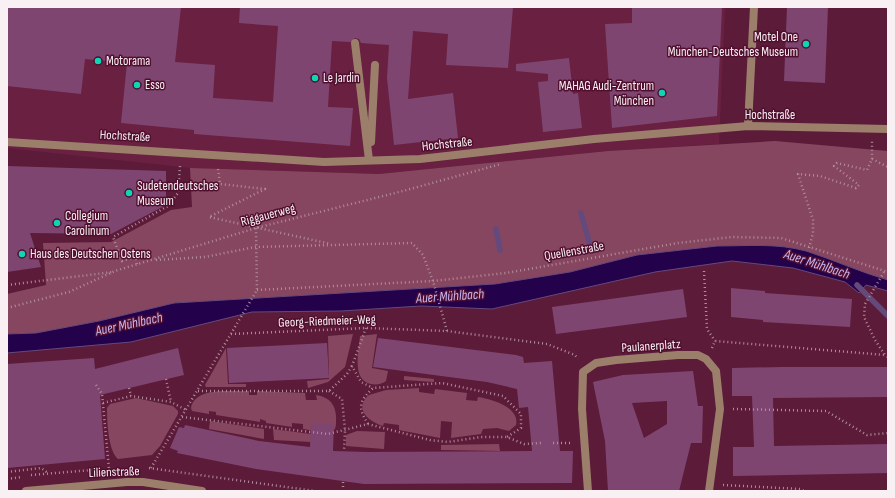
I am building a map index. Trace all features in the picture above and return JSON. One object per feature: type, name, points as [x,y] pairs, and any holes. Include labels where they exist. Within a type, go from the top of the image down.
[{"type":"street","points":[[748,126],[754,7]]},
{"type":"street","points":[[355,43],[369,160]]},
{"type":"street","points":[[369,160],[374,65]]},
{"type":"street","name":"Hochstraße","points":[[7,142],[181,151],[324,162],[420,159],[594,139],[748,126],[888,129]]},
{"type":"street","name":"Paulanerplatz","points":[[586,368],[596,363],[678,355],[698,355],[706,359]]},
{"type":"street","points":[[706,359],[716,371],[720,409],[709,488]]},
{"type":"street","points":[[586,368],[583,372],[582,383],[588,491]]},
{"type":"street","name":"Lilienstraße","points":[[26,491],[103,483],[143,482],[202,491]]},
{"type":"path","points":[[809,248],[813,233],[813,220],[798,174],[820,176],[856,188],[859,185],[834,166],[837,164],[867,170],[872,160],[872,128]]},
{"type":"path","points":[[137,264],[135,257],[122,261],[114,237],[168,206],[178,193],[181,151]]},
{"type":"path","points":[[216,154],[220,184],[265,189],[209,217],[336,245]]},
{"type":"path","points":[[872,160],[888,166]]},
{"type":"path","name":"Riggauerweg","points":[[7,308],[69,292],[115,271],[256,228],[411,190],[503,164]]},
{"type":"path","points":[[143,482],[257,290],[255,247],[256,228]]},
{"type":"path","name":"Quellenstraße","points":[[257,290],[433,281],[506,273],[678,243],[732,237],[781,238],[886,272]]},
{"type":"path","points":[[150,260],[205,257],[255,247],[412,243],[423,254],[433,281],[447,331]]},
{"type":"path","points":[[7,285],[115,271]]},
{"type":"path","points":[[704,271],[708,329],[715,341]]},
{"type":"path","points":[[886,272],[880,278],[865,304],[864,317],[885,355],[888,357]]},
{"type":"path","points":[[328,391],[347,374],[352,366],[366,328]]},
{"type":"path","name":"Georg-Riedmeier-Weg","points":[[231,334],[366,328],[447,331],[547,344],[575,355],[586,368]]},
{"type":"path","points":[[715,341],[885,355]]},
{"type":"path","points":[[706,359],[715,341]]},
{"type":"path","points":[[352,366],[361,382],[372,388],[442,383],[503,396],[521,414],[522,428],[507,437]]},
{"type":"path","points":[[166,379],[171,402]]},
{"type":"path","points":[[96,385],[102,394],[109,469]]},
{"type":"path","points":[[129,388],[131,396]]},
{"type":"path","points":[[368,424],[361,413],[360,404],[364,396],[372,388]]},
{"type":"path","points":[[198,391],[224,389],[328,391],[342,399],[345,430],[344,451]]},
{"type":"path","points":[[103,403],[131,396],[171,402],[186,410]]},
{"type":"path","points":[[720,409],[826,411],[867,435],[888,433]]},
{"type":"path","points":[[182,416],[328,434],[368,424],[404,434],[448,442],[481,437],[507,437],[524,444],[542,443]]},
{"type":"path","points":[[7,472],[41,468],[48,473]]},
{"type":"path","points":[[343,480],[343,491]]},
{"type":"path","points":[[709,488],[800,489],[804,491]]},
{"type":"shaded area","points":[[7,7],[725,7],[719,144],[607,151],[379,174],[190,168],[7,148]]},
{"type":"shaded area","points":[[775,141],[888,151],[888,280],[860,272],[806,251],[775,246],[717,246],[637,255],[570,272],[495,284],[174,303],[99,321],[36,333],[7,334],[7,294],[46,285],[43,243],[111,242],[171,210],[192,207],[190,168],[379,174],[608,151]]},
{"type":"shaded area","points":[[353,334],[345,367],[328,382],[308,388],[307,381],[329,379],[328,336]]},
{"type":"shaded area","points":[[377,334],[372,368],[388,371],[386,381],[379,384],[371,384],[361,377],[358,371],[360,336]]},
{"type":"shaded area","points":[[226,348],[228,384],[246,384],[246,387],[206,387],[205,385]]},
{"type":"shaded area","points":[[404,376],[434,379],[434,382],[404,380]]},
{"type":"shaded area","points":[[419,388],[419,392],[434,394],[435,389],[467,393],[466,400],[477,401],[478,397],[497,402],[514,413],[516,425],[509,431],[497,428],[483,429],[481,434],[451,438],[452,422],[441,421],[440,438],[399,430],[399,425],[384,423],[383,426],[368,418],[363,410],[362,405],[364,400],[369,395],[386,390]]},
{"type":"shaded area","points":[[249,391],[249,395],[257,395],[257,391],[305,393],[306,400],[317,400],[316,395],[326,398],[334,407],[336,416],[335,428],[334,430],[327,432],[319,432],[303,429],[303,424],[292,423],[292,427],[266,423],[266,421],[260,419],[260,422],[216,415],[216,412],[209,411],[209,414],[192,411],[191,408],[194,401],[199,396],[207,393]]},
{"type":"shaded area","points":[[136,398],[173,406],[178,411],[178,414],[160,446],[152,455],[118,459],[110,443],[107,408],[110,404]]},
{"type":"shaded area","points":[[210,421],[264,429],[264,439],[209,429]]},
{"type":"shaded area","points":[[273,429],[311,434],[311,442],[274,440]]},
{"type":"shaded area","points":[[357,431],[385,432],[384,449],[346,446],[346,435]]},
{"type":"shaded area","points":[[499,444],[500,451],[441,450],[441,445]]},
{"type":"water","name":"Auer Mühlbach","points":[[751,245],[795,248],[888,280],[888,291],[866,285],[859,293],[845,282],[793,268],[732,261],[655,272],[492,309],[421,306],[341,311],[252,312],[131,342],[7,353],[7,334],[36,333],[99,321],[174,303],[495,284],[570,272],[637,255],[717,246]]},
{"type":"building","points":[[7,7],[181,7],[175,62],[215,65],[213,98],[273,102],[278,26],[239,23],[240,7],[513,7],[508,68],[446,65],[448,34],[413,31],[408,99],[453,93],[458,138],[394,145],[387,78],[389,45],[361,43],[359,39],[355,38],[350,42],[332,41],[328,107],[353,108],[350,146],[194,134],[194,130],[121,123],[127,63],[85,59],[81,94],[7,86]]},
{"type":"building","points":[[632,7],[722,7],[717,116],[612,128],[605,24],[632,23]]},
{"type":"building","name":"Motel One München-Deutsches Museum","points":[[787,7],[828,7],[825,83],[784,81]]},
{"type":"building","points":[[569,58],[573,94],[578,93],[582,128],[543,132],[538,82],[548,81],[548,74],[516,71],[516,64]]},
{"type":"building","points":[[7,166],[166,171],[166,205],[111,234],[30,233],[41,267],[7,272]]},
{"type":"building","points":[[731,288],[765,291],[765,293],[852,299],[850,327],[763,322],[763,320],[731,317]]},
{"type":"building","points":[[683,289],[687,317],[556,334],[552,307]]},
{"type":"building","points":[[378,338],[516,355],[523,357],[524,363],[552,361],[560,451],[573,451],[572,483],[364,484],[256,469],[177,453],[178,451],[170,448],[179,427],[184,428],[185,425],[259,441],[310,447],[311,423],[334,423],[333,451],[532,451],[528,407],[519,408],[517,389],[487,382],[373,367]]},
{"type":"building","points":[[327,343],[329,378],[229,383],[227,348]]},
{"type":"building","points":[[178,348],[184,375],[100,395],[105,459],[7,468],[7,364],[94,358],[95,369]]},
{"type":"building","points":[[888,367],[888,397],[773,398],[774,446],[888,444],[888,473],[733,476],[733,447],[754,447],[752,396],[732,396],[732,368]]},
{"type":"building","points":[[693,371],[698,406],[703,406],[702,443],[691,443],[679,491],[608,491],[605,441],[593,382],[623,375]],"holes":[[[667,401],[667,424],[644,438],[632,403]]]},
{"type":"waterway","points":[[581,213],[590,245]]},
{"type":"waterway","points":[[496,229],[500,250]]},
{"type":"waterway","points":[[857,285],[888,316]]},
{"type":"place","name":"Motel One München-Deutsches Museum","points":[[806,44]]},
{"type":"place","name":"Motorama","points":[[98,61]]},
{"type":"place","name":"Le Jardin","points":[[315,78]]},
{"type":"place","name":"Esso","points":[[137,85]]},
{"type":"place","name":"MAHAG Audi-Zentrum München","points":[[662,93]]},
{"type":"place","name":"Sudetendeutsches Museum","points":[[129,193]]},
{"type":"place","name":"Collegium Carolinum","points":[[57,223]]},
{"type":"place","name":"Haus des Deutschen Ostens","points":[[22,254]]}]
